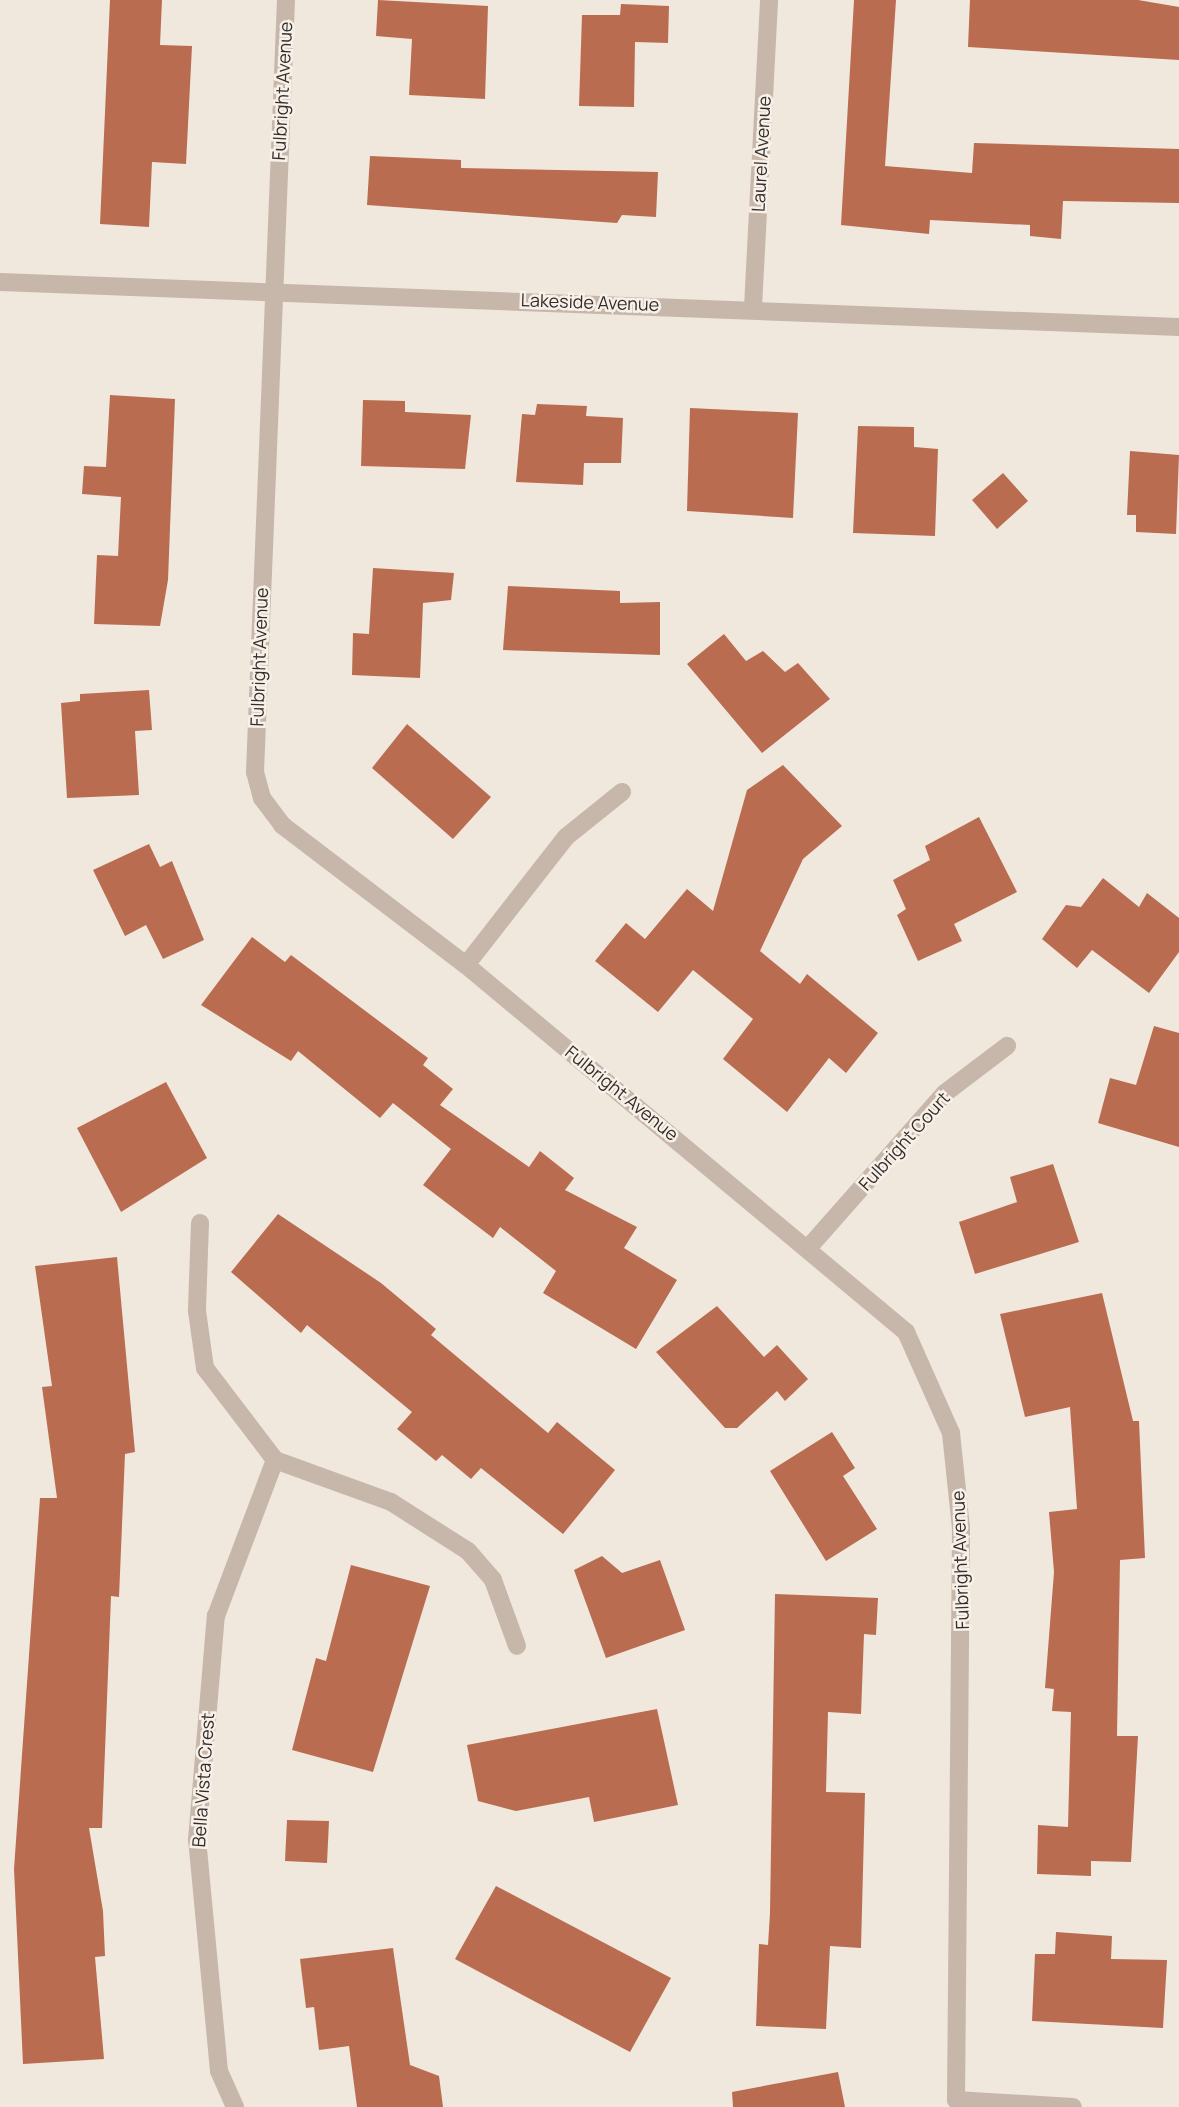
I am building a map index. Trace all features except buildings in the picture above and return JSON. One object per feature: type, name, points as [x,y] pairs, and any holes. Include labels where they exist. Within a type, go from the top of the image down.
[{"type":"street","name":"Fulbright Avenue","points":[[286,0],[255,772],[262,798],[282,825],[466,965],[810,1246],[906,1332],[951,1433],[961,1528],[964,1707],[956,2100],[1073,2107]]},
{"type":"street","name":"Laurel Avenue","points":[[753,307],[769,0]]},
{"type":"street","name":"Lakeside Avenue","points":[[0,282],[753,307],[1179,327]]},
{"type":"street","points":[[466,965],[566,837],[622,793]]},
{"type":"street","name":"Fulbright Court","points":[[810,1246],[945,1093],[1007,1046]]},
{"type":"street","points":[[200,1223],[197,1311],[205,1368],[275,1460],[391,1502],[438,1528],[493,1580],[517,1646]]},
{"type":"street","name":"Bella Vista Crest","points":[[235,2107],[219,2071],[197,1840],[216,1616],[275,1460]]}]
